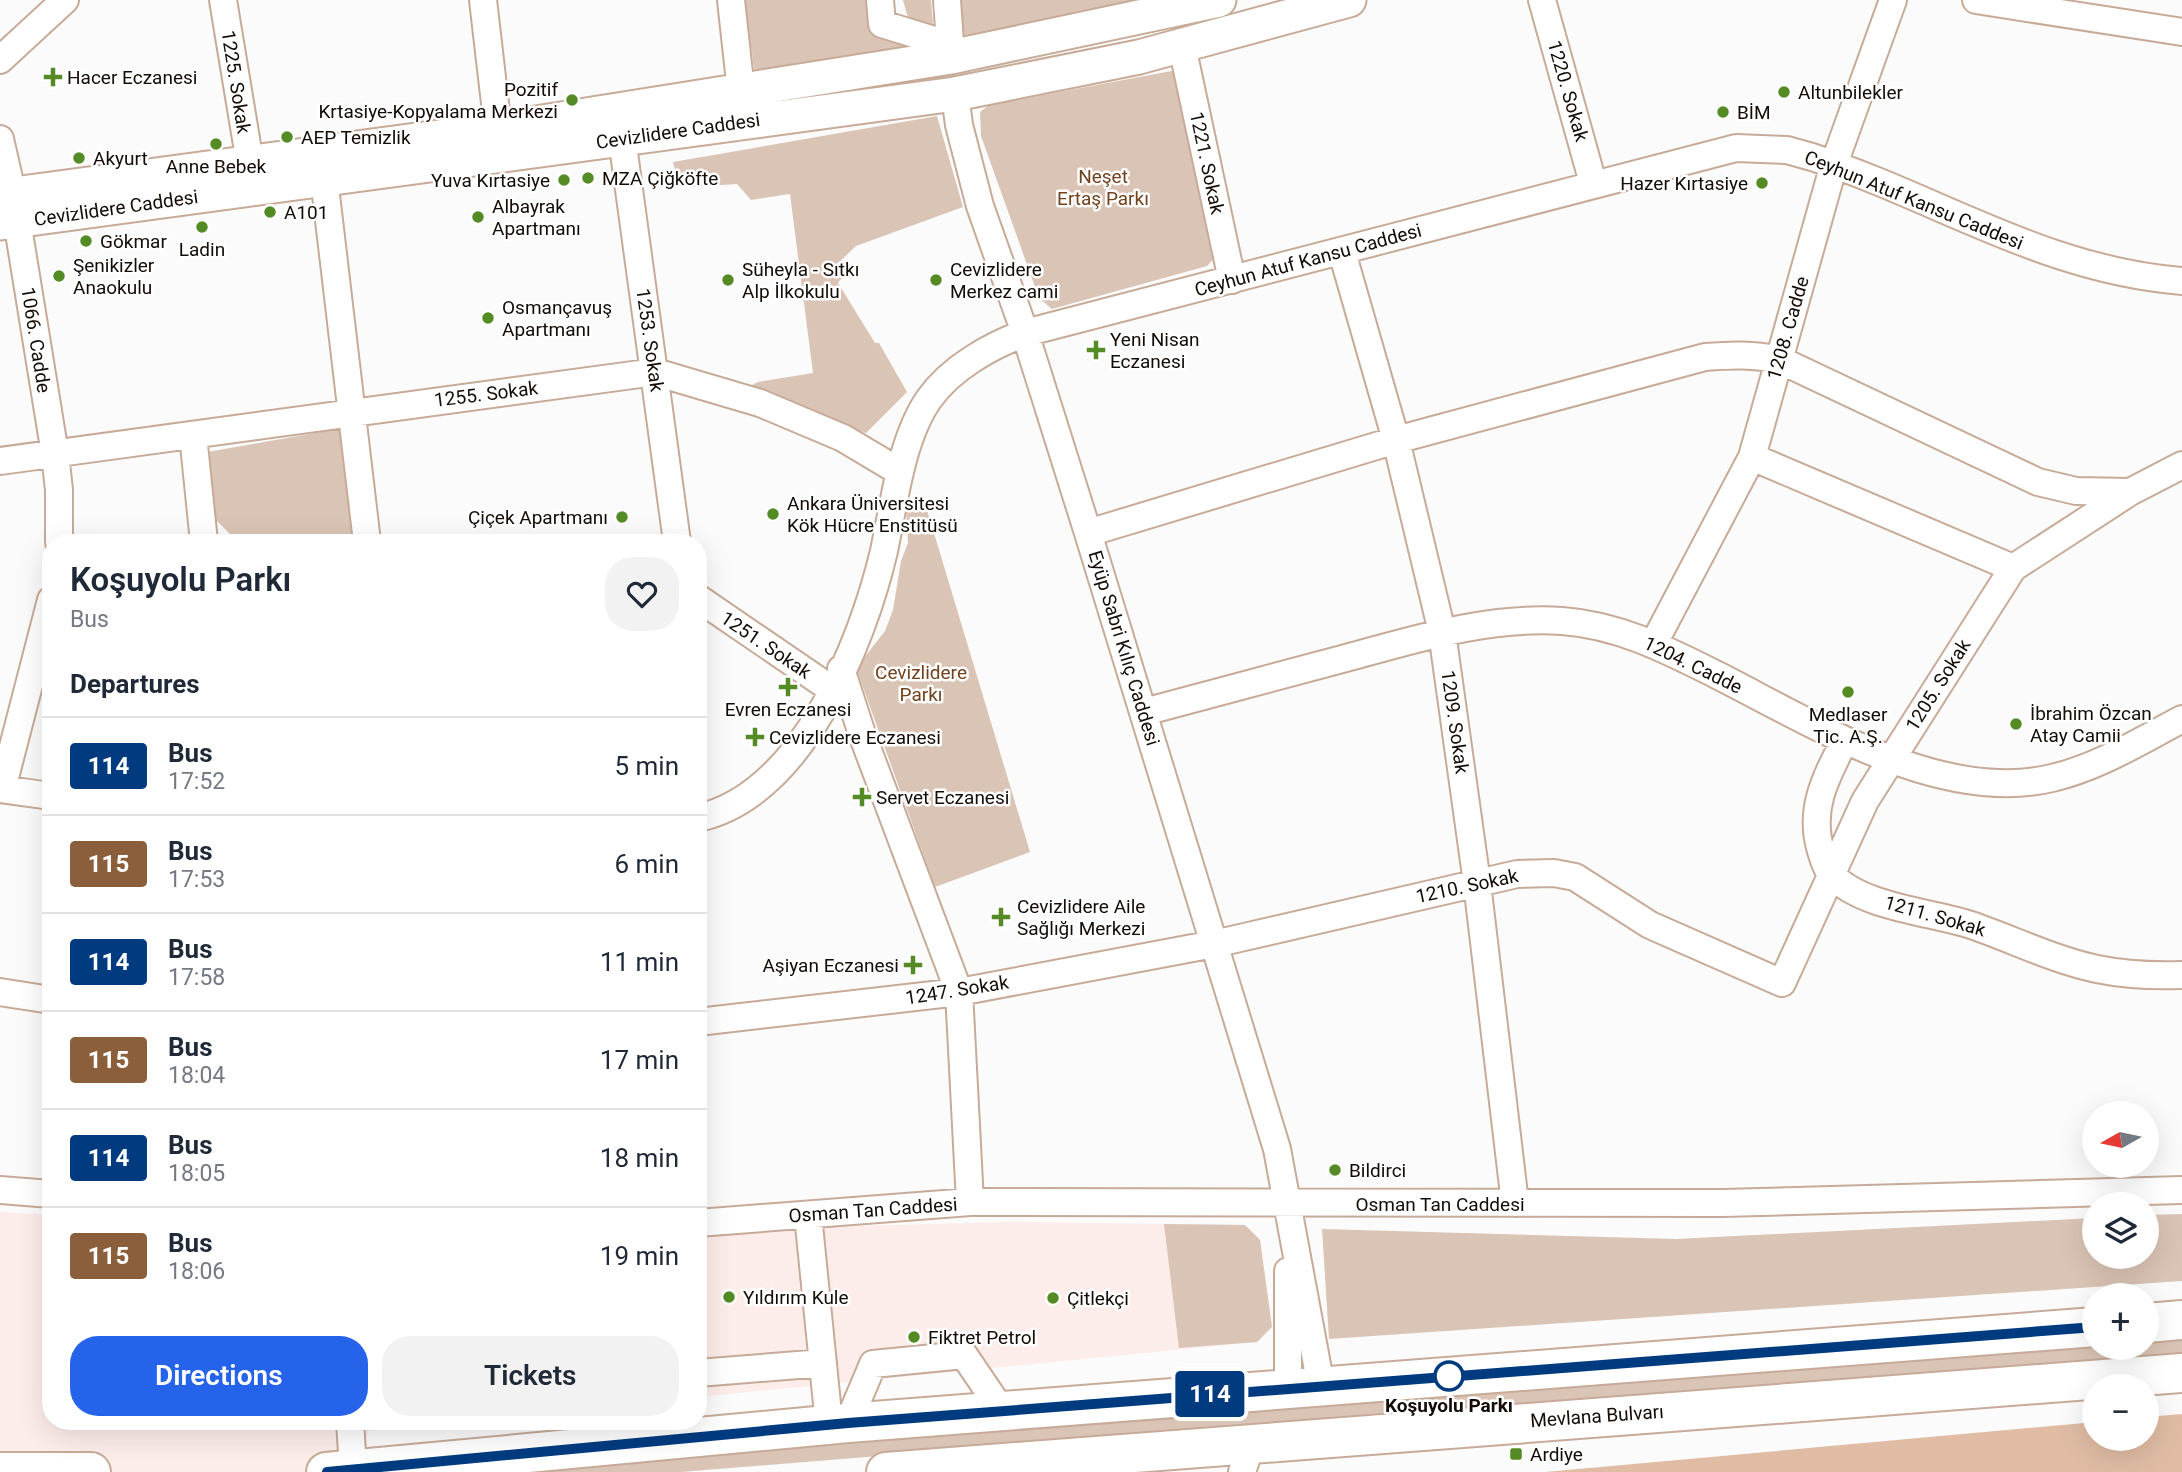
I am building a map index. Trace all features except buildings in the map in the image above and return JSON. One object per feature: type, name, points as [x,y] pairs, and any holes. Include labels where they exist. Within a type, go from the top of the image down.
[{"type":"highway","points":[[2159,1322],[2182,1321]]},
{"type":"highway","points":[[340,1471],[838,1423],[2082,1328]]},
{"type":"highway","name":"Mevlana Bulvarı","points":[[887,1472],[1247,1457],[2182,1373]]},
{"type":"highway","points":[[1,1472],[91,1472]]},
{"type":"main road","name":"Cevizlidere Caddesi","points":[[8,209],[324,178],[955,94],[1083,70],[1349,0]]},
{"type":"main road","name":"Cevizlidere Caddesi","points":[[8,209],[250,163],[498,129],[741,91],[1198,1]]},
{"type":"street","points":[[0,60],[65,0]]},
{"type":"street","name":"1225. Sokak","points":[[223,0],[250,163]]},
{"type":"street","points":[[483,0],[498,129]]},
{"type":"street","points":[[731,0],[741,91]]},
{"type":"street","points":[[880,0],[882,24],[951,51],[947,0]]},
{"type":"street","name":"1220. Sokak","points":[[1542,0],[1593,183]]},
{"type":"street","name":"1208. Cadde","points":[[1654,643],[1752,457],[1834,164],[1893,0]]},
{"type":"street","points":[[1976,0],[2182,32]]},
{"type":"street","name":"1221. Sokak","points":[[1182,46],[1232,280]]},
{"type":"street","name":"Eyüp Sabri Kılıç Caddesi","points":[[955,94],[959,125],[980,206],[1025,333],[1088,533],[1277,1149],[1289,1203],[1304,1387]]},
{"type":"street","name":"1253. Sokak","points":[[622,138],[676,534]]},
{"type":"street","name":"1066. Cadde","points":[[0,139],[8,209],[54,454],[59,490],[59,534]]},
{"type":"street","name":"Ceyhun Atuf Kansu Caddesi","points":[[707,816],[717,814],[757,792],[800,743],[837,680],[862,630],[900,472],[930,398],[973,359],[997,343],[1025,333],[1735,148],[1787,150],[1834,164],[2041,251],[2134,278],[2182,281]]},
{"type":"street","points":[[324,178],[354,411],[366,534]]},
{"type":"street","name":"1209. Sokak","points":[[1342,252],[1396,440],[1442,632],[1477,883],[1515,1203]]},
{"type":"street","points":[[1088,533],[1396,440],[1705,357],[1756,355],[1780,360],[2038,482],[2076,491],[2130,492]]},
{"type":"street","name":"1255. Sokak","points":[[0,461],[655,372],[760,403],[843,438],[900,472]]},
{"type":"street","points":[[193,435],[203,534]]},
{"type":"street","points":[[1752,457],[2013,568]]},
{"type":"street","name":"1205. Sokak","points":[[1782,984],[1865,801],[2013,568],[2130,492],[2182,465]]},
{"type":"street","name":"1251. Sokak","points":[[707,603],[837,680]]},
{"type":"street","name":"1204. Cadde","points":[[1144,712],[1442,632],[1522,621],[1563,621],[1603,627],[1654,643],[1845,740],[1952,777],[1997,784],[2051,779],[2099,763],[2182,719]]},
{"type":"street","points":[[42,634],[1,789],[42,795]]},
{"type":"street","points":[[837,680],[863,737],[959,992],[970,1202]]},
{"type":"street","points":[[1830,874],[1815,832],[1817,805],[1845,740]]},
{"type":"street","name":"1210. Sokak","points":[[1214,944],[1477,883],[1538,872],[1575,877],[1650,925],[1782,984]]},
{"type":"street","name":"1211. Sokak","points":[[1830,874],[1850,889],[1868,897],[1953,920],[2095,969],[2141,976],[2182,975]]},
{"type":"street","name":"1247. Sokak","points":[[707,1021],[959,992],[1214,944]]},
{"type":"street","points":[[0,992],[42,999]]},
{"type":"street","points":[[0,1190],[42,1193]]},
{"type":"street","name":"Osman Tan Caddesi","points":[[707,1222],[970,1202],[1736,1203],[2182,1190]]},
{"type":"street","points":[[808,1215],[823,1363],[838,1423]]},
{"type":"street","points":[[838,1423],[873,1364],[964,1356],[1002,1411]]},
{"type":"street","points":[[707,1372],[823,1363]]},
{"type":"street","points":[[340,1471],[350,1430]]},
{"type":"shaded area","points":[[0,1212],[42,1214],[42,1430],[377,1430],[368,1431],[359,1472],[0,1472]]},
{"type":"shaded area","points":[[1010,1222],[1245,1225],[1260,1240],[1272,1327],[1257,1342],[707,1396],[707,1230]]},
{"type":"shaded area","points":[[2182,1414],[2182,1472],[1545,1472],[2082,1423],[2082,1451],[2159,1451],[2159,1416]]},
{"type":"green space","points":[[745,0],[868,0],[921,49],[755,76]]},
{"type":"green space","points":[[903,0],[931,0],[933,24],[928,26],[908,18]]},
{"type":"green space","points":[[960,0],[1138,0],[1149,5],[962,39]]},
{"type":"green space","name":"Neşet Ertaş Parkı","points":[[1177,70],[1218,254],[1207,266],[1052,309],[1039,298],[981,136],[980,112],[989,105]]},
{"type":"green space","points":[[937,116],[963,207],[856,246],[837,264],[843,276],[838,283],[875,343],[879,343],[907,392],[866,433],[746,388],[758,382],[813,373],[790,194],[751,200],[737,184],[691,187],[676,175],[673,162]]},
{"type":"green space","points":[[344,428],[358,534],[230,534],[214,518],[207,452]]},
{"type":"green space","name":"Cevizlidere Parkı","points":[[924,500],[1030,852],[935,887],[856,668],[885,631],[893,610],[901,561],[908,543],[906,506]]},
{"type":"green space","points":[[2182,1214],[2182,1281],[2082,1283],[2082,1288],[1329,1339],[1322,1229],[1676,1239],[2082,1219],[2082,1269],[2159,1269],[2159,1215]]},
{"type":"green space","points":[[1164,1224],[1245,1225],[1260,1240],[1272,1327],[1257,1342],[1179,1348]]},
{"type":"green space","points":[[2182,1337],[2182,1355],[2159,1357],[2159,1339]]},
{"type":"green space","points":[[2082,1345],[2082,1360],[2115,1360],[1447,1410],[681,1472],[491,1472],[726,1449]]},
{"type":"bus line","name":"114","points":[[327,1472],[848,1423],[2082,1328]]},
{"type":"place","name":"Hacer Eczanesi","points":[[53,77]]},
{"type":"place","name":"Altunbilekler","points":[[1784,92]]},
{"type":"place","name":"Pozitif Krtasiye-Kopyalama Merkezi","points":[[572,100]]},
{"type":"place","name":"BİM","points":[[1723,112]]},
{"type":"place","name":"AEP Temizlik","points":[[287,137]]},
{"type":"place","name":"Anne Bebek","points":[[216,144]]},
{"type":"place","name":"Akyurt","points":[[79,158]]},
{"type":"place","name":"MZA Çiğköfte","points":[[588,178]]},
{"type":"place","name":"Yuva Kırtasiye","points":[[564,180]]},
{"type":"place","name":"Hazer Kırtasiye","points":[[1762,183]]},
{"type":"place","name":"A101","points":[[270,212]]},
{"type":"place","name":"Albayrak Apartmanı","points":[[478,217]]},
{"type":"place","name":"Ladin","points":[[202,227]]},
{"type":"place","name":"Gökmar","points":[[86,241]]},
{"type":"place","name":"Şenikizler Anaokulu","points":[[59,276]]},
{"type":"place","name":"Süheyla - Sıtkı Alp İlkokulu","points":[[728,280]]},
{"type":"place","name":"Cevizlidere Merkez cami","points":[[936,280]]},
{"type":"place","name":"Osmançavuş Apartmanı","points":[[488,318]]},
{"type":"place","name":"Yeni Nisan Eczanesi","points":[[1096,350]]},
{"type":"place","name":"Ankara Üniversitesi Kök Hücre Enstitüsü","points":[[773,514]]},
{"type":"place","name":"Çiçek Apartmanı","points":[[622,517]]},
{"type":"place","name":"Evren Eczanesi","points":[[788,687]]},
{"type":"place","name":"Medlaser Tic. A.Ş.","points":[[1848,692]]},
{"type":"place","name":"İbrahim Özcan Atay Camii","points":[[2016,724]]},
{"type":"place","name":"Cevizlidere Eczanesi","points":[[755,737]]},
{"type":"place","name":"Servet Eczanesi","points":[[862,797]]},
{"type":"place","name":"Cevizlidere Aile Sağlığı Merkezi","points":[[1001,917]]},
{"type":"place","name":"Aşiyan Eczanesi","points":[[913,965]]},
{"type":"place","name":"Bildirci","points":[[1335,1170]]},
{"type":"place","name":"Yıldırım Kule","points":[[729,1297]]},
{"type":"place","name":"Çitlekçi","points":[[1053,1298]]},
{"type":"place","name":"Fiktret Petrol","points":[[914,1337]]},
{"type":"place","name":"Koşuyolu Parkı","points":[[1449,1376]]},
{"type":"place","name":"Ardiye","points":[[1516,1454]]}]
